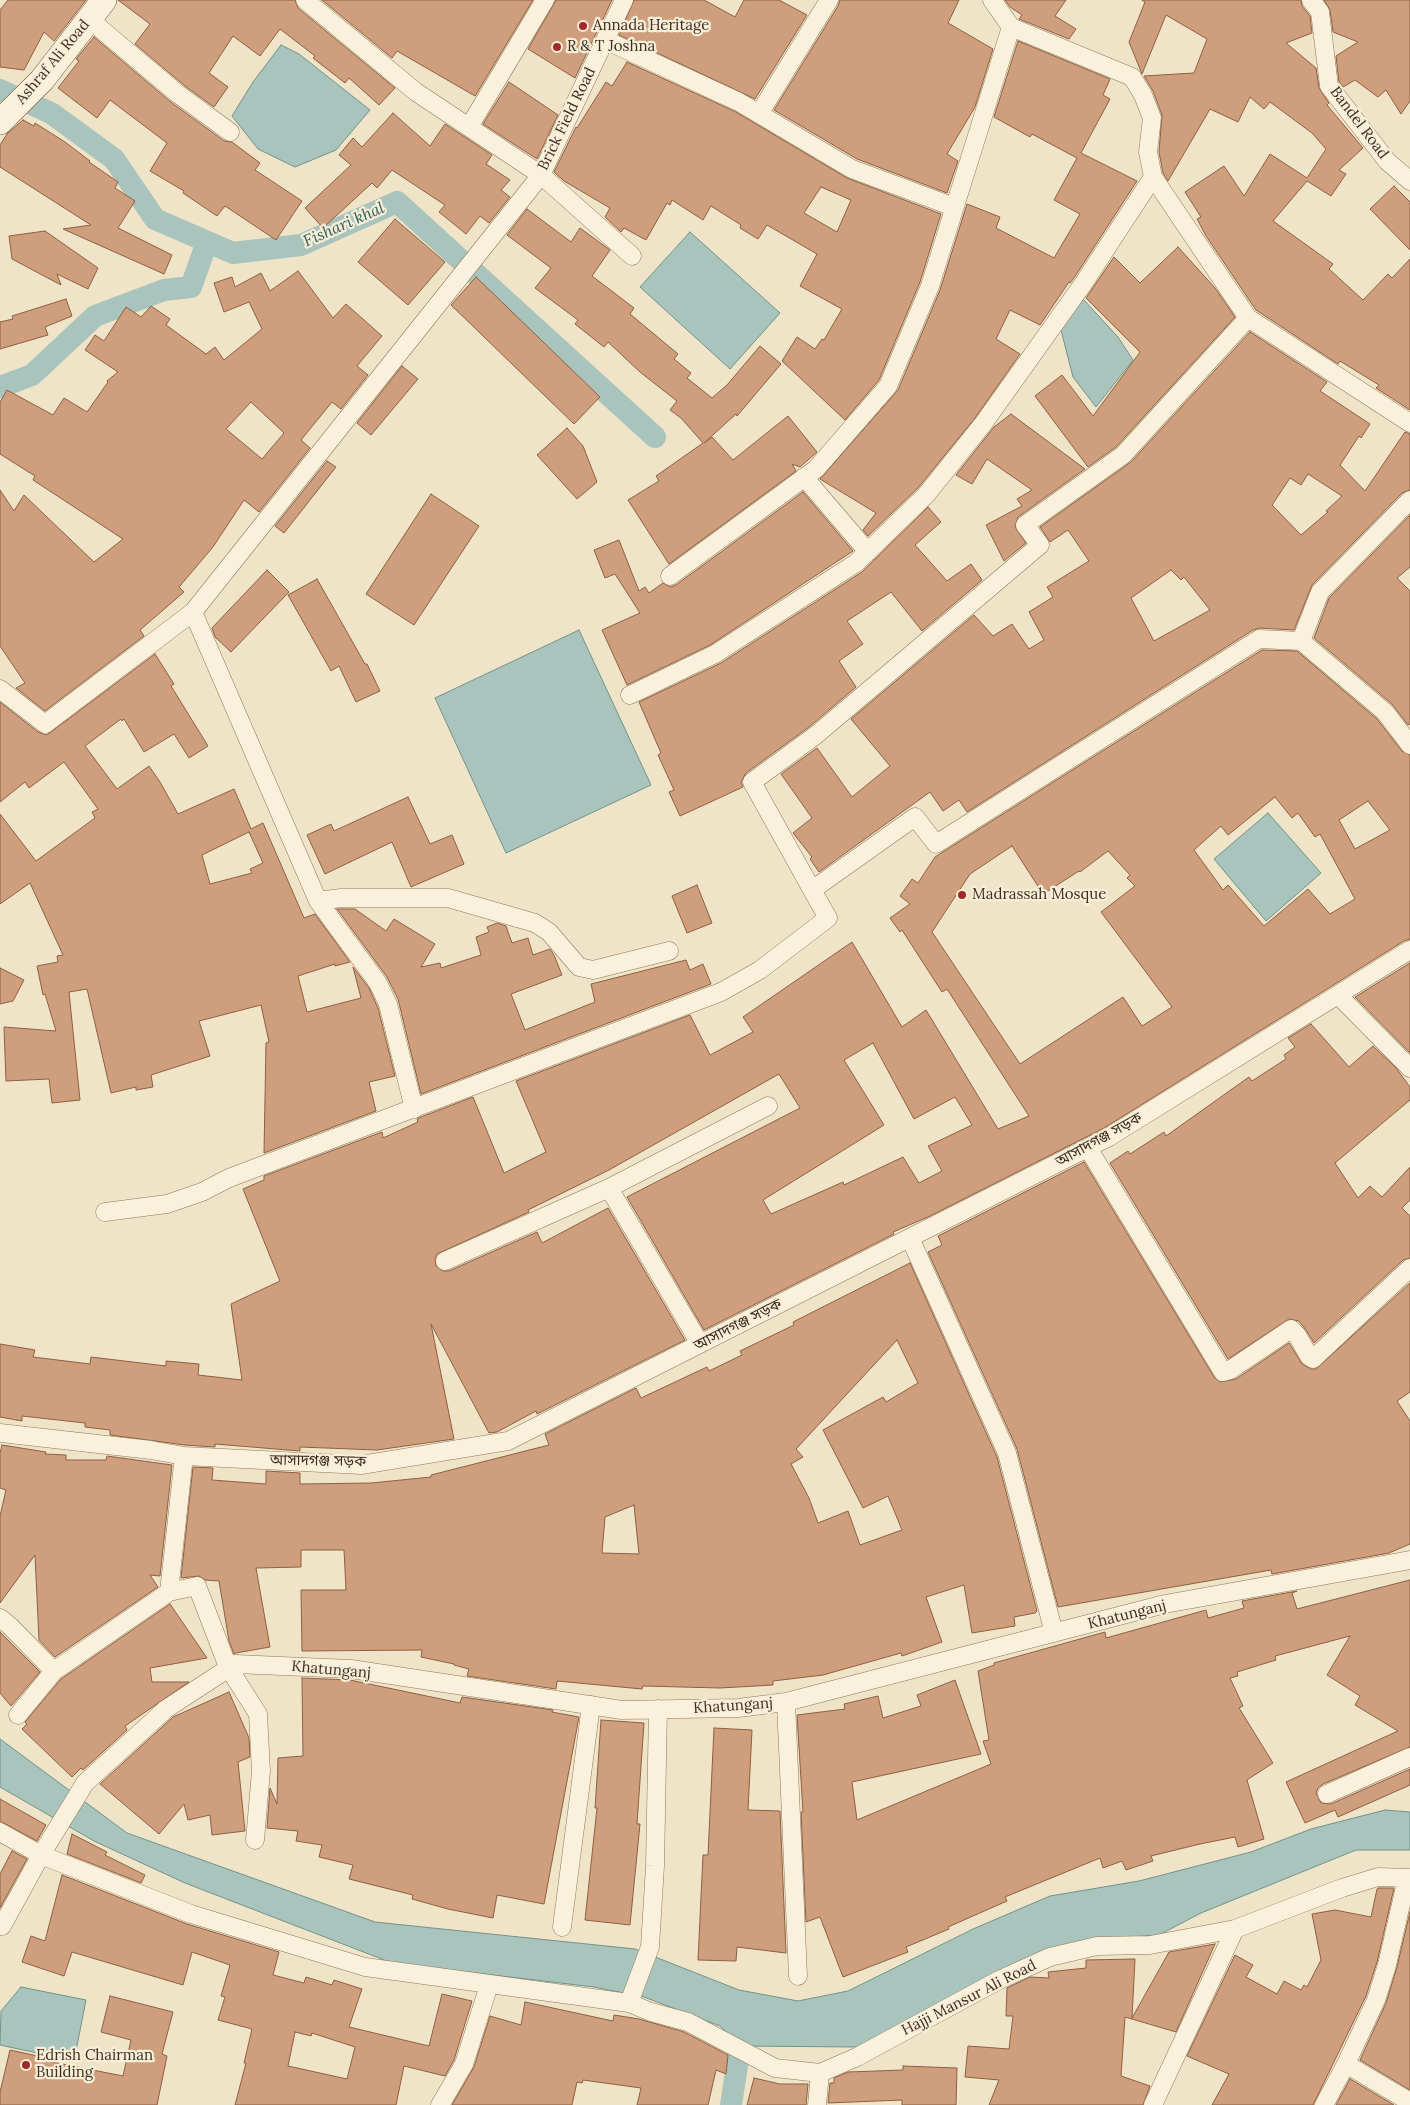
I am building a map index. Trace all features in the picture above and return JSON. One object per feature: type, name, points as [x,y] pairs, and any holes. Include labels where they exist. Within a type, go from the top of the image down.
[{"type":"main road","name":"Ashraf Ali Road","points":[[4,118],[42,80],[96,10]]},
{"type":"street","points":[[306,0],[416,92],[541,175],[632,256]]},
{"type":"street","points":[[469,127],[545,0]]},
{"type":"street","name":"Brick Field Road","points":[[0,689],[45,724],[193,612],[541,175],[624,0]]},
{"type":"street","points":[[759,114],[829,0]]},
{"type":"street","points":[[992,0],[1011,27],[1132,77],[1143,95],[1152,118],[1148,152],[1152,177],[1248,318],[1410,423]]},
{"type":"street","name":"Bandel Road","points":[[1311,0],[1320,12],[1329,86],[1387,161],[1410,181]]},
{"type":"street","points":[[96,10],[178,94],[230,132]]},
{"type":"street","points":[[670,576],[816,468],[888,386],[930,286],[1011,27]]},
{"type":"street","points":[[605,40],[739,102],[852,169],[954,207]]},
{"type":"street","points":[[630,695],[715,654],[856,563],[926,495],[983,424],[1083,284],[1152,177]]},
{"type":"street","points":[[105,1212],[167,1204],[193,1195],[229,1178],[721,992],[760,970],[828,918],[752,782],[816,734],[1040,545],[1025,525],[1123,455],[1248,318]]},
{"type":"street","points":[[804,478],[868,552]]},
{"type":"street","points":[[1301,640],[1320,592],[1410,500]]},
{"type":"street","points":[[193,612],[318,901],[378,983],[388,1004],[414,1109]]},
{"type":"street","points":[[812,890],[915,816],[936,844],[1259,639],[1301,640],[1385,712],[1410,745]]},
{"type":"street","points":[[318,901],[341,898],[448,898],[535,923],[549,932],[579,967],[593,970],[669,951]]},
{"type":"street","name":"আসাদগঞ্জ সড়ক","points":[[0,1433],[150,1450],[184,1456],[361,1465],[508,1441],[1109,1138],[1410,950]]},
{"type":"street","points":[[1338,995],[1410,1068]]},
{"type":"street","points":[[445,1261],[609,1188],[768,1106]]},
{"type":"street","points":[[1088,1148],[1222,1372],[1230,1370],[1291,1329],[1297,1335],[1309,1356],[1314,1359],[1410,1268]]},
{"type":"street","points":[[609,1188],[700,1344]]},
{"type":"street","points":[[910,1238],[1007,1453],[1054,1633]]},
{"type":"street","points":[[170,1592],[184,1456]]},
{"type":"street","name":"Khatunganj","points":[[0,1926],[2,1926],[85,1783],[166,1710],[235,1664],[351,1670],[622,1710],[738,1708],[786,1702],[1165,1604],[1409,1562]]},
{"type":"street","points":[[18,1715],[54,1671],[170,1592],[197,1586],[228,1667],[258,1714],[261,1772],[255,1840]]},
{"type":"street","points":[[0,1618],[54,1671]]},
{"type":"street","points":[[786,1702],[798,1976]]},
{"type":"street","points":[[562,1927],[591,1706]]},
{"type":"street","points":[[629,2003],[650,1947],[655,1866],[658,1709]]},
{"type":"street","points":[[1326,1794],[1410,1757]]},
{"type":"street","name":"Hajji Mansur Ali Road","points":[[0,1832],[46,1848],[192,1914],[365,1967],[629,2003],[651,2012],[688,2022],[775,2068],[820,2073],[857,2057],[998,1980],[1050,1957],[1097,1946],[1150,1945],[1235,1929],[1342,1888],[1378,1877],[1408,1878]]},
{"type":"street","points":[[1324,2105],[1346,2064],[1376,2000],[1387,1965],[1408,1878]]},
{"type":"street","points":[[1154,2105],[1235,1929]]},
{"type":"street","points":[[440,2105],[464,2064],[489,1985]]},
{"type":"street","points":[[1346,2064],[1410,2102]]},
{"type":"street","points":[[817,2105],[820,2073]]},
{"type":"water","points":[[281,45],[299,54],[370,110],[336,150],[295,167],[258,149],[232,116],[253,82]]},
{"type":"water","points":[[690,232],[780,313],[730,369],[640,287]]},
{"type":"water","points":[[1083,299],[1118,337],[1133,360],[1096,407],[1073,377],[1061,330]]},
{"type":"water","points":[[579,630],[651,785],[506,853],[435,698]]},
{"type":"water","points":[[1268,813],[1321,873],[1266,921],[1214,859]]},
{"type":"water","points":[[0,1739],[127,1833],[375,1922],[635,1949],[739,1990],[798,2001],[848,1991],[973,1929],[1050,1896],[1139,1881],[1251,1852],[1311,1829],[1385,1810],[1410,1812],[1410,1850],[1356,1850],[1201,1913],[1159,1935],[1079,1941],[1033,1956],[858,2047],[740,2046],[720,2026],[644,1997],[594,1987],[392,1963],[185,1883],[94,1841],[0,1787]]},
{"type":"water","points":[[21,1987],[86,2000],[74,2061],[0,2045],[1,2011]]},
{"type":"building","points":[[8,0],[86,0],[54,41],[44,32],[24,70],[0,67],[0,10]]},
{"type":"building","points":[[118,0],[295,0],[298,8],[395,88],[379,105],[349,78],[345,83],[313,58],[315,56],[280,29],[260,56],[233,36],[209,73],[228,87],[214,107],[185,86],[135,44],[150,24]]},
{"type":"building","points":[[322,0],[533,0],[475,96],[397,51],[392,58]]},
{"type":"building","points":[[556,0],[612,0],[575,78],[528,49]]},
{"type":"building","points":[[634,0],[704,0],[735,17],[744,0],[779,0],[807,15],[755,99],[619,35]]},
{"type":"building","points":[[840,0],[959,0],[948,23],[993,49],[975,107],[947,154],[958,161],[947,193],[857,159],[774,110]]},
{"type":"building","points":[[1005,0],[1066,0],[1055,16],[1076,29],[1069,39],[1019,19],[1022,15],[1010,7]]},
{"type":"building","points":[[1142,0],[1301,0],[1302,6],[1310,16],[1312,33],[1286,43],[1316,68],[1319,88],[1329,103],[1327,105],[1363,148],[1339,170],[1346,174],[1331,196],[1307,181],[1273,221],[1333,264],[1329,269],[1363,300],[1388,274],[1392,278],[1410,259],[1410,410],[1376,388],[1379,385],[1340,361],[1338,364],[1256,310],[1206,236],[1197,219],[1201,217],[1185,192],[1224,166],[1244,196],[1270,154],[1307,178],[1326,149],[1312,133],[1270,102],[1264,109],[1250,97],[1238,122],[1210,109],[1168,181],[1163,173],[1159,152],[1162,115],[1153,91],[1144,76],[1194,73],[1207,39],[1166,15],[1142,74],[1129,42],[1145,2]]},
{"type":"building","points":[[1324,0],[1410,0],[1410,101],[1401,114],[1386,90],[1378,97],[1355,80],[1343,87],[1339,82],[1336,56],[1358,42],[1333,32],[1330,10]]},
{"type":"building","points":[[94,37],[172,103],[224,141],[232,142],[260,163],[255,170],[302,201],[276,240],[225,206],[217,216],[183,193],[184,191],[150,171],[167,143],[110,100],[97,118],[58,88],[79,61],[76,59]]},
{"type":"building","points":[[1018,41],[1110,79],[1103,95],[1110,99],[1081,153],[1137,181],[1074,278],[1069,282],[1040,325],[1010,310],[996,339],[1020,354],[975,418],[918,488],[868,536],[863,530],[876,513],[820,479],[898,390],[940,290],[967,204],[1000,217],[996,228],[1054,258],[1080,214],[1054,200],[1077,158],[1032,134],[1030,137],[994,117]]},
{"type":"building","points":[[627,62],[734,111],[847,178],[941,214],[920,282],[879,380],[845,420],[782,361],[797,337],[815,349],[822,339],[824,340],[842,309],[800,286],[817,254],[767,225],[758,239],[740,228],[741,225],[711,206],[703,220],[672,200],[670,205],[667,203],[646,240],[624,228],[621,232],[605,217],[610,208],[564,181],[554,172],[576,127],[606,82],[612,86]],"holes":[[[821,187],[851,200],[837,232],[804,213]]]},
{"type":"building","points":[[509,82],[558,115],[537,159],[483,124]]},
{"type":"building","points":[[393,113],[430,146],[445,124],[492,155],[486,164],[510,180],[501,190],[510,197],[489,223],[480,216],[466,234],[439,212],[445,205],[392,170],[377,188],[372,183],[323,228],[305,208],[351,165],[339,155],[353,138],[362,147]]},
{"type":"building","points":[[23,120],[34,126],[35,123],[65,142],[89,162],[118,182],[115,188],[135,201],[118,228],[172,255],[164,274],[63,229],[91,225],[0,167],[0,145],[7,134]]},
{"type":"building","points":[[1394,186],[1410,202],[1410,250],[1370,209]]},
{"type":"building","points":[[527,209],[571,242],[580,228],[610,250],[592,276],[634,308],[630,314],[678,354],[674,359],[691,373],[687,378],[712,398],[727,385],[760,346],[781,364],[737,416],[736,414],[704,443],[712,437],[733,460],[788,416],[817,452],[800,467],[792,464],[796,471],[669,564],[628,500],[659,481],[656,476],[703,443],[681,418],[670,410],[677,401],[640,372],[608,342],[604,347],[575,324],[578,320],[535,288],[551,268],[507,235]]},
{"type":"building","points":[[395,219],[445,262],[408,305],[358,262]]},
{"type":"building","points":[[45,231],[98,268],[88,289],[57,274],[61,285],[12,259],[9,236]]},
{"type":"building","points":[[1178,247],[1215,288],[1235,317],[1116,447],[1088,467],[1035,396],[1062,375],[1093,416],[1140,352],[1086,298],[1114,257],[1140,283]]},
{"type":"building","points":[[298,271],[333,318],[346,304],[382,336],[357,366],[368,375],[341,409],[332,402],[301,440],[310,448],[259,512],[244,500],[213,547],[179,587],[184,592],[140,630],[144,636],[45,711],[16,688],[25,683],[0,646],[0,490],[14,511],[24,495],[94,562],[123,539],[33,480],[35,476],[0,454],[0,402],[7,390],[53,415],[64,398],[87,412],[107,381],[118,372],[85,350],[95,335],[104,341],[126,307],[141,317],[151,306],[170,319],[166,325],[206,354],[215,347],[224,360],[262,329],[249,302],[224,312],[214,283],[232,277],[235,287],[261,273],[270,291]],"holes":[[[251,402],[284,433],[262,459],[226,429]]]},
{"type":"building","points":[[476,277],[600,397],[574,424],[451,305]]},
{"type":"building","points":[[66,299],[72,316],[45,327],[48,335],[0,349],[0,322],[13,319],[12,316]]},
{"type":"building","points":[[1250,332],[1327,382],[1320,391],[1370,424],[1361,438],[1359,436],[1340,465],[1365,491],[1405,432],[1410,434],[1410,490],[1402,493],[1312,585],[1294,630],[1260,628],[1253,630],[967,812],[959,800],[943,811],[930,792],[819,872],[810,859],[812,857],[793,833],[812,818],[781,774],[817,748],[852,797],[890,766],[851,719],[974,615],[993,636],[1012,624],[1029,649],[1044,640],[1029,612],[1053,597],[1047,587],[1089,561],[1068,530],[1050,542],[1040,527],[1131,462]],"holes":[[[1308,474],[1342,496],[1326,511],[1328,512],[1301,535],[1272,505],[1290,478],[1301,485]],[[1171,570],[1181,580],[1184,577],[1210,610],[1154,641],[1131,598]]]},
{"type":"building","points":[[402,366],[418,379],[371,435],[357,423]]},
{"type":"building","points":[[1011,414],[1085,469],[1018,517],[1015,527],[1026,543],[1004,561],[986,525],[1022,506],[1017,499],[1032,490],[987,459],[972,484],[956,475],[994,427]]},
{"type":"building","points":[[567,428],[583,446],[597,482],[577,499],[537,455]]},
{"type":"building","points":[[327,461],[336,467],[284,533],[275,526]]},
{"type":"building","points":[[803,492],[853,551],[710,645],[627,685],[602,630],[640,613],[615,574],[605,578],[594,550],[619,540],[639,591],[645,587],[649,593],[663,583],[671,587]]},
{"type":"building","points":[[431,494],[479,526],[414,625],[366,594]]},
{"type":"building","points":[[928,507],[941,522],[915,545],[947,581],[971,564],[982,580],[922,631],[891,592],[847,621],[863,644],[839,661],[856,687],[809,727],[746,773],[741,782],[743,787],[680,816],[669,792],[674,790],[658,755],[661,753],[639,702],[721,663],[862,572]]},
{"type":"building","points":[[1410,515],[1410,567],[1397,578],[1410,591],[1410,724],[1408,725],[1392,704],[1314,638],[1329,598]]},
{"type":"building","points":[[267,570],[289,592],[231,652],[215,637],[212,628]]},
{"type":"building","points":[[317,579],[365,664],[367,664],[380,691],[356,702],[339,666],[331,671],[288,595]]},
{"type":"building","points":[[1262,650],[1297,651],[1377,719],[1402,751],[1410,755],[1410,939],[1104,1128],[928,1217],[893,1232],[894,1234],[704,1330],[627,1197],[800,1108],[779,1074],[609,1170],[528,1210],[529,1212],[437,1254],[435,1259],[436,1266],[443,1271],[449,1271],[537,1232],[542,1243],[608,1208],[685,1340],[537,1414],[536,1411],[497,1432],[489,1433],[431,1324],[454,1439],[377,1450],[300,1447],[300,1451],[215,1444],[215,1447],[110,1435],[110,1430],[85,1427],[85,1423],[22,1416],[22,1421],[0,1417],[0,1344],[35,1350],[33,1357],[90,1364],[91,1357],[166,1366],[166,1361],[199,1364],[198,1375],[242,1380],[231,1304],[280,1281],[243,1189],[264,1180],[264,1176],[382,1132],[383,1138],[418,1122],[417,1119],[421,1117],[473,1097],[504,1173],[546,1152],[516,1081],[690,1015],[710,1055],[753,1032],[743,1017],[852,942],[902,1027],[926,1010],[998,1129],[1029,1116],[947,989],[942,992],[902,930],[900,932],[890,918],[910,904],[900,896],[912,879],[918,883],[935,857]],"holes":[[[1275,797],[1292,818],[1298,813],[1315,837],[1320,834],[1355,899],[1330,914],[1308,889],[1264,926],[1228,885],[1223,890],[1194,850],[1221,826],[1228,835]],[[1368,801],[1390,830],[1355,849],[1339,820]],[[1012,846],[1043,894],[1080,872],[1108,851],[1130,875],[1127,878],[1135,886],[1101,912],[1172,1007],[1142,1026],[1123,997],[1020,1064],[932,932],[970,874]],[[873,1043],[914,1119],[955,1097],[972,1125],[928,1146],[942,1171],[919,1183],[903,1157],[844,1185],[843,1182],[771,1214],[763,1200],[884,1125],[844,1060]]]},
{"type":"building","points":[[155,654],[174,684],[171,686],[208,746],[189,758],[174,734],[144,752],[124,719],[122,721],[121,719],[85,746],[117,789],[149,766],[178,814],[234,789],[251,829],[263,823],[304,918],[315,914],[350,962],[335,966],[335,964],[298,976],[307,1012],[361,998],[353,967],[369,988],[378,1008],[395,1076],[369,1082],[376,1111],[264,1153],[266,1043],[269,1042],[261,1005],[199,1021],[210,1056],[151,1075],[153,1087],[136,1090],[136,1087],[111,1093],[87,989],[69,992],[80,1100],[52,1103],[49,1079],[6,1081],[4,1027],[56,1031],[45,994],[43,995],[37,966],[58,962],[57,956],[63,955],[30,883],[0,904],[0,814],[36,861],[95,818],[92,812],[98,809],[64,762],[29,788],[25,782],[0,802],[0,702],[38,732],[46,735]],"holes":[[[249,832],[263,863],[250,869],[252,873],[210,884],[202,855]]]},
{"type":"building","points":[[408,797],[430,844],[452,835],[464,864],[411,887],[392,842],[325,874],[307,835],[331,824],[334,831]]},
{"type":"building","points":[[697,885],[712,923],[687,933],[672,896]]},
{"type":"building","points":[[337,909],[355,909],[386,931],[394,919],[435,944],[421,967],[440,963],[441,968],[481,955],[476,937],[489,932],[487,927],[497,923],[506,926],[512,943],[528,938],[533,955],[550,949],[562,975],[511,994],[525,1030],[595,1002],[591,984],[686,960],[690,970],[703,964],[711,984],[421,1094],[398,999],[387,977]]},
{"type":"building","points":[[1410,963],[1410,1053],[1355,997]]},
{"type":"building","points":[[0,968],[24,980],[13,1001],[0,1004]]},
{"type":"building","points":[[1311,1024],[1349,1067],[1373,1046],[1396,1068],[1410,1087],[1410,1100],[1335,1163],[1358,1198],[1370,1186],[1382,1197],[1410,1167],[1410,1200],[1402,1208],[1410,1216],[1410,1258],[1403,1260],[1314,1343],[1299,1321],[1289,1319],[1228,1359],[1110,1163],[1128,1151],[1130,1154],[1164,1132],[1166,1136],[1249,1077],[1252,1081],[1286,1059],[1284,1055],[1295,1047],[1288,1038]]},
{"type":"building","points":[[1084,1162],[1214,1377],[1220,1382],[1236,1379],[1289,1343],[1302,1364],[1311,1369],[1316,1369],[1410,1283],[1410,1392],[1397,1401],[1410,1421],[1410,1544],[1389,1553],[1272,1574],[1271,1570],[1058,1607],[1017,1449],[928,1252],[942,1245],[938,1236]]},
{"type":"building","points":[[910,1263],[997,1457],[1037,1611],[1035,1613],[1014,1617],[1015,1626],[972,1633],[964,1585],[926,1597],[942,1642],[902,1656],[901,1653],[823,1675],[773,1681],[773,1685],[720,1688],[643,1686],[642,1689],[557,1681],[556,1689],[467,1676],[469,1669],[421,1657],[422,1650],[302,1651],[301,1590],[346,1590],[344,1550],[301,1550],[301,1567],[256,1568],[270,1647],[234,1654],[229,1641],[219,1581],[205,1580],[199,1576],[181,1578],[193,1467],[213,1468],[212,1480],[266,1484],[266,1471],[300,1473],[300,1484],[371,1483],[431,1477],[431,1475],[549,1445],[545,1434],[636,1388],[641,1398],[707,1367],[709,1371],[742,1355],[740,1351],[794,1325],[793,1322]],"holes":[[[897,1340],[918,1383],[886,1402],[883,1397],[823,1430],[863,1508],[888,1496],[902,1530],[860,1545],[848,1511],[818,1523],[809,1498],[791,1464],[803,1457],[796,1449]],[[634,1505],[639,1554],[602,1553],[605,1517]]]},
{"type":"building","points":[[2,1445],[46,1452],[45,1454],[66,1455],[66,1460],[106,1460],[107,1456],[172,1465],[160,1576],[150,1575],[158,1587],[55,1657],[39,1640],[35,1555],[0,1603],[0,1516],[6,1490],[0,1488],[0,1453]]},
{"type":"building","points":[[1410,1580],[1410,1747],[1323,1784],[1316,1793],[1321,1803],[1331,1804],[1410,1769],[1410,1785],[1338,1817],[1335,1810],[1305,1823],[1286,1782],[1398,1731],[1355,1705],[1360,1696],[1327,1675],[1350,1636],[1275,1656],[1276,1660],[1237,1672],[1238,1676],[1230,1678],[1243,1706],[1239,1708],[1273,1763],[1247,1780],[1264,1839],[1238,1847],[1235,1837],[1200,1844],[1151,1856],[1153,1861],[1126,1870],[1122,1861],[1103,1868],[1100,1858],[1005,1897],[1007,1901],[906,1947],[908,1952],[843,1977],[820,1917],[806,1922],[801,1812],[803,1812],[797,1715],[845,1709],[844,1704],[878,1696],[883,1718],[921,1706],[917,1695],[955,1680],[981,1754],[852,1782],[857,1820],[991,1764],[983,1741],[989,1740],[978,1671],[994,1665],[994,1663],[1105,1632],[1106,1638],[1206,1610],[1208,1618],[1244,1608],[1242,1601],[1297,1591],[1292,1593],[1297,1609]]},
{"type":"building","points":[[170,1604],[207,1658],[150,1668],[152,1682],[189,1682],[125,1726],[127,1730],[83,1770],[81,1768],[72,1777],[22,1729],[27,1724],[25,1722],[61,1679]]},
{"type":"building","points":[[0,1632],[40,1672],[11,1706],[0,1693]]},
{"type":"building","points":[[302,1678],[350,1680],[460,1703],[462,1697],[553,1710],[552,1712],[579,1717],[544,1904],[497,1895],[493,1918],[448,1909],[412,1899],[413,1895],[349,1879],[353,1865],[319,1857],[322,1845],[296,1841],[298,1831],[267,1828],[270,1788],[277,1804],[278,1758],[303,1756]]},
{"type":"building","points":[[229,1692],[249,1738],[250,1757],[238,1762],[245,1831],[212,1835],[210,1815],[188,1820],[184,1804],[159,1834],[100,1784],[173,1717]]},
{"type":"building","points":[[601,1720],[644,1723],[637,1824],[640,1824],[630,1925],[585,1920],[597,1808],[595,1808]]},
{"type":"building","points":[[714,1728],[752,1730],[748,1810],[780,1811],[786,1953],[737,1947],[736,1961],[698,1960],[703,1855],[708,1855]]},
{"type":"building","points":[[0,1799],[46,1825],[37,1841],[0,1821]]},
{"type":"building","points":[[72,1834],[107,1852],[105,1855],[145,1875],[141,1883],[67,1854]]},
{"type":"building","points":[[12,1851],[27,1859],[0,1908],[0,1874]]},
{"type":"building","points":[[62,1875],[187,1924],[279,1952],[273,1975],[304,1983],[306,1977],[332,1985],[334,1980],[362,1989],[349,2027],[429,2046],[442,1994],[472,2001],[454,2060],[445,2076],[404,2066],[396,2105],[235,2105],[246,2063],[244,2063],[252,2029],[218,2020],[225,1997],[221,1996],[230,1965],[192,1952],[183,1985],[72,1952],[64,1976],[22,1962],[31,1936],[45,1941]],"holes":[[[295,2032],[311,2036],[312,2033],[355,2047],[347,2079],[288,2066]]]},
{"type":"building","points":[[1394,1888],[1377,1962],[1366,1996],[1313,2105],[1212,2105],[1229,2074],[1187,2056],[1235,1955],[1253,1965],[1246,1977],[1277,1994],[1284,1981],[1301,1990],[1304,1985],[1307,1987],[1321,1960],[1312,1914],[1335,1910],[1371,1917],[1377,1889]]},
{"type":"building","points":[[1410,1912],[1410,2090],[1360,2060],[1386,2003]]},
{"type":"building","points":[[1215,1944],[1176,2032],[1125,2017],[1121,2076],[1150,2086],[1143,2105],[989,2105],[999,2080],[965,2077],[968,2046],[1009,2049],[1013,2016],[1006,2016],[1007,1988],[1030,1977],[1049,1978],[1048,1972],[1086,1968],[1086,1960],[1135,1959],[1132,2018],[1169,1952]]},
{"type":"building","points":[[110,1996],[173,2012],[162,2054],[167,2056],[157,2105],[0,2105],[0,2092],[10,2050],[47,2058],[47,2061],[123,2076],[131,2040],[101,2032]]},
{"type":"building","points":[[525,2002],[613,2021],[614,2015],[639,2019],[684,2032],[728,2055],[726,2074],[716,2070],[708,2105],[637,2105],[641,2088],[583,2080],[582,2083],[577,2082],[572,2105],[452,2105],[474,2067],[490,2016],[521,2025]]},
{"type":"building","points":[[903,2066],[957,2068],[956,2105],[902,2105],[902,2100],[828,2103],[830,2083],[834,2083],[834,2078],[848,2072],[903,2070]]},
{"type":"building","points":[[754,2078],[780,2084],[808,2084],[806,2105],[747,2105]]},
{"type":"building","points":[[1350,2079],[1394,2105],[1336,2105]]},
{"type":"waterway","name":"Fishari khal","points":[[0,90],[51,113],[114,159],[155,219],[233,253],[301,245],[397,202],[655,437]]},
{"type":"waterway","points":[[0,387],[32,375],[95,316],[164,290],[191,287],[207,242]]},
{"type":"waterway","points":[[731,2105],[740,2046],[745,2028]]},
{"type":"place","name":"Annada Heritage","points":[[583,26]]},
{"type":"place","name":"R & T Joshna","points":[[557,47]]},
{"type":"place","name":"Madrassah Mosque","points":[[962,895]]},
{"type":"place","name":"Edrish Chairman Building","points":[[26,2065]]}]
